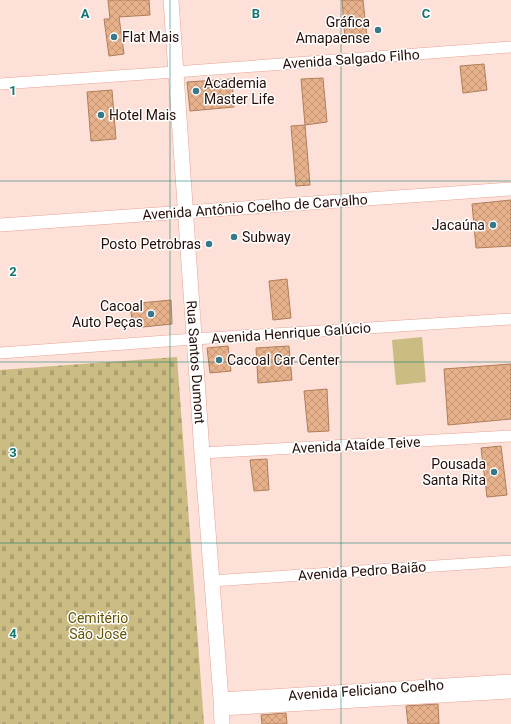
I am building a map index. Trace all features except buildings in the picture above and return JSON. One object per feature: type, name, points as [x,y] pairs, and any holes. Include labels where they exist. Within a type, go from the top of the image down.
[{"type":"main road","name":"Rua Santos Dumont","points":[[171,0],[222,724]]},
{"type":"street","name":"Avenida Salgado Filho","points":[[0,84],[511,47]]},
{"type":"street","name":"Avenida Antônio Coelho de Carvalho","points":[[0,225],[511,189]]},
{"type":"street","name":"Avenida Henrique Galúcio","points":[[0,353],[511,319]]},
{"type":"street","name":"Avenida Ataíde Teive","points":[[202,453],[511,436]]},
{"type":"street","name":"Avenida Pedro Baião","points":[[212,582],[511,561]]},
{"type":"street","name":"Avenida Feliciano Coelho","points":[[221,704],[511,680]]},
{"type":"street","name":"Avenida Feliciano Coelho","points":[[221,704],[511,692]]},
{"type":"green space","points":[[422,337],[426,382],[396,385],[392,340]]},
{"type":"green space","name":"Cemitério São José","points":[[177,357],[204,724],[0,724],[0,370]]},
{"type":"place","name":"Gráfica Amapaense","points":[[378,30]]},
{"type":"place","name":"Flat Mais","points":[[114,37]]},
{"type":"place","name":"Academia Master Life","points":[[196,91]]},
{"type":"place","name":"Hotel Mais","points":[[101,115]]},
{"type":"place","name":"Jacaúna","points":[[493,225]]},
{"type":"place","name":"Subway","points":[[234,237]]},
{"type":"place","name":"Posto Petrobras","points":[[209,244]]},
{"type":"place","name":"Cacoal Auto Peças","points":[[151,314]]},
{"type":"place","name":"Cacoal Car Center","points":[[219,360]]},
{"type":"place","name":"Pousada Santa Rita","points":[[494,472]]}]
